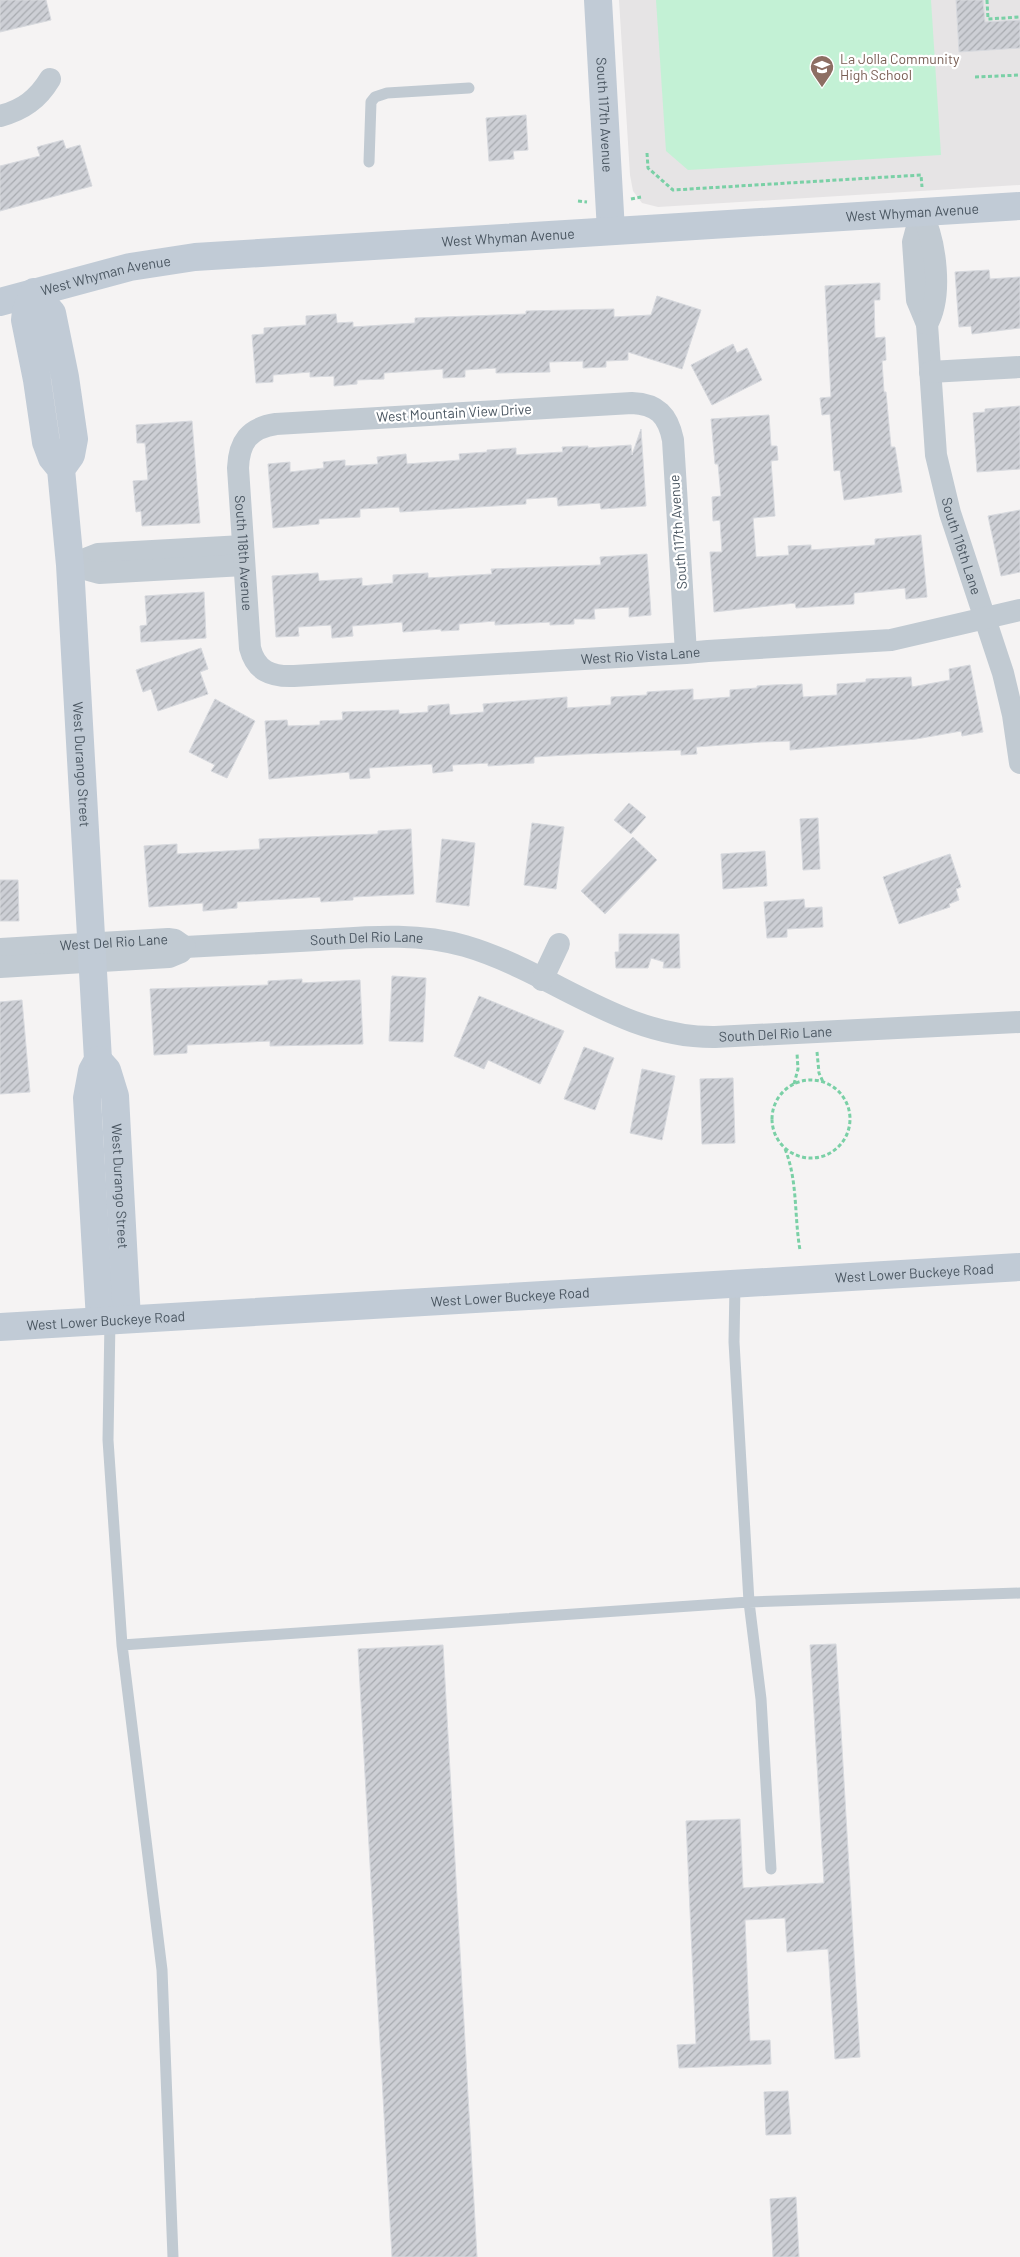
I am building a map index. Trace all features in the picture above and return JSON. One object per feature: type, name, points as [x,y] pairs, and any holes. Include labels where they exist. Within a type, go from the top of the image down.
[{"type":"street","name":"South 117th Avenue","points":[[598,0],[612,231]]},
{"type":"street","points":[[0,116],[22,108],[34,100],[50,79]]},
{"type":"street","name":"West Whyman Avenue","points":[[0,302],[137,266],[195,257],[612,231],[921,200],[1020,206]]},
{"type":"street","name":"South 116th Lane","points":[[921,200],[914,231],[917,300],[927,324],[934,436],[940,474],[950,513],[986,619],[1009,695],[1020,764]]},
{"type":"street","name":"West Durango Street","points":[[34,292],[27,306],[25,320],[38,380],[46,442],[52,458],[61,469],[70,565],[98,1060],[92,1071],[87,1098],[112,1320]]},
{"type":"street","points":[[930,372],[1020,367]]},
{"type":"street","name":"West Mountain View Drive","points":[[246,437],[255,430],[276,424],[632,403],[654,407],[662,413]]},
{"type":"street","name":"South 117th Avenue","points":[[662,413],[667,420],[673,440],[686,653]]},
{"type":"street","name":"South 118th Avenue","points":[[246,437],[241,446],[238,468],[250,648],[253,659],[259,668]]},
{"type":"street","points":[[70,565],[99,573],[244,556]]},
{"type":"street","name":"West Rio Vista Lane","points":[[259,668],[269,674],[288,676],[891,640],[1020,610]]},
{"type":"street","name":"South Del Rio Lane","points":[[185,947],[380,936],[414,937],[465,946],[500,959],[640,1025],[680,1036],[715,1037],[1020,1022]]},
{"type":"street","name":"West Del Rio Lane","points":[[0,967],[168,939],[176,940],[185,947]]},
{"type":"street","points":[[542,980],[559,944]]},
{"type":"street","name":"West Del Rio Lane","points":[[0,949],[92,953]]},
{"type":"street","name":"West Lower Buckeye Road","points":[[0,1327],[1020,1267]]},
{"type":"lane","points":[[369,162],[371,102],[375,97],[387,93],[469,88]]},
{"type":"lane","points":[[735,1284],[734,1342],[749,1602],[761,1699],[771,1870]]},
{"type":"lane","points":[[112,1320],[108,1440],[122,1645],[162,1970],[173,2257]]},
{"type":"lane","points":[[122,1645],[749,1602],[1020,1593]]},
{"type":"path","points":[[986,0],[988,18],[1020,17]]},
{"type":"path","points":[[975,77],[1020,74]]},
{"type":"path","points":[[647,153],[648,168],[673,190],[921,175],[921,200]]},
{"type":"path","points":[[816,1050],[819,1073],[823,1082]]},
{"type":"path","points":[[794,1084],[798,1069],[797,1051]]},
{"type":"path","points":[[785,1148],[798,1156],[813,1158],[828,1154],[840,1144],[848,1131],[850,1116],[846,1102],[836,1090],[823,1082],[808,1080],[794,1084],[782,1093],[772,1114],[773,1129],[785,1148],[791,1163],[800,1250]]},
{"type":"path","points":[[791,1163],[792,1159],[798,1156]]},
{"type":"shaded area","name":"La Jolla Community High School","points":[[619,0],[1020,0],[1020,185],[658,207],[642,203],[633,191],[630,175]]},
{"type":"green space","points":[[656,0],[931,0],[941,155],[688,170],[666,151]]},
{"type":"building","points":[[0,0],[46,0],[51,20],[0,32]]},
{"type":"building","points":[[956,0],[983,0],[985,22],[1020,20],[1020,48],[959,52]]},
{"type":"building","points":[[526,115],[528,150],[513,151],[514,159],[489,161],[486,118]]},
{"type":"building","points":[[63,140],[66,149],[80,145],[92,186],[0,211],[0,166],[40,156],[37,147]]},
{"type":"building","points":[[989,270],[990,279],[1020,277],[1020,328],[972,334],[971,326],[959,327],[955,272]]},
{"type":"building","points":[[880,283],[880,300],[874,300],[875,338],[885,337],[886,360],[882,361],[884,392],[886,392],[891,447],[895,447],[902,492],[844,500],[840,470],[834,471],[830,414],[822,415],[820,398],[831,397],[825,286]]},
{"type":"building","points":[[657,296],[701,310],[682,369],[628,352],[628,360],[606,361],[606,367],[583,368],[583,361],[549,362],[550,372],[496,373],[496,368],[465,370],[465,377],[443,378],[443,369],[384,373],[384,379],[357,380],[357,384],[334,386],[334,376],[310,377],[310,372],[273,375],[273,382],[256,383],[252,335],[264,334],[264,328],[306,325],[306,316],[336,314],[337,323],[353,322],[353,327],[415,323],[415,318],[526,314],[526,311],[614,309],[614,317],[651,315]]},
{"type":"building","points":[[733,344],[737,353],[747,348],[762,380],[712,405],[691,365]]},
{"type":"building","points":[[1020,406],[1020,469],[977,472],[973,413],[985,412],[985,409]]},
{"type":"building","points":[[769,415],[771,446],[777,446],[778,460],[771,461],[775,516],[753,518],[756,557],[789,555],[788,546],[811,545],[811,550],[875,545],[875,539],[921,535],[927,597],[906,599],[905,588],[854,593],[854,604],[796,608],[795,603],[714,612],[710,552],[722,552],[720,520],[713,521],[712,497],[721,496],[718,464],[715,464],[711,419]]},
{"type":"building","points":[[192,421],[200,523],[142,526],[141,511],[136,512],[133,481],[148,480],[145,443],[137,443],[136,425]]},
{"type":"building","points":[[641,429],[646,506],[601,509],[600,503],[558,506],[557,497],[526,499],[526,504],[400,512],[399,507],[360,509],[360,517],[319,519],[319,524],[273,528],[268,464],[290,462],[290,472],[324,468],[323,462],[345,460],[345,466],[378,464],[377,457],[406,454],[407,464],[460,460],[459,454],[487,452],[487,450],[516,448],[516,455],[563,452],[562,447],[588,446],[588,448],[631,445],[632,455]]},
{"type":"building","points":[[1020,510],[1020,572],[1001,576],[988,516]]},
{"type":"building","points":[[647,554],[651,615],[629,617],[629,607],[594,609],[595,619],[574,619],[574,624],[550,625],[550,622],[495,625],[495,621],[459,624],[459,630],[441,631],[441,629],[403,632],[402,622],[352,626],[353,636],[332,638],[331,625],[298,627],[299,636],[276,637],[272,576],[318,573],[319,581],[362,578],[362,586],[393,583],[393,575],[428,573],[428,578],[492,574],[491,569],[601,565],[600,557]]},
{"type":"building","points":[[204,592],[206,638],[141,642],[140,626],[147,625],[145,596]]},
{"type":"building","points":[[201,648],[208,669],[200,672],[208,694],[158,711],[151,689],[143,692],[136,670]]},
{"type":"building","points":[[970,665],[983,732],[962,736],[961,731],[916,739],[790,750],[790,741],[761,742],[696,747],[697,754],[681,755],[681,750],[583,754],[534,757],[534,763],[488,766],[488,763],[452,765],[453,771],[433,773],[432,764],[369,768],[370,778],[350,779],[349,772],[269,779],[265,721],[287,720],[288,726],[320,725],[320,721],[343,720],[342,712],[399,710],[399,714],[428,712],[428,706],[449,704],[450,715],[484,712],[483,704],[567,697],[567,708],[611,705],[611,697],[647,695],[647,692],[693,689],[693,700],[730,697],[730,690],[773,685],[802,684],[803,697],[837,695],[837,684],[866,682],[866,679],[911,677],[912,687],[950,680],[949,669]]},
{"type":"building","points":[[215,699],[255,721],[227,778],[211,771],[215,765],[189,752]]},
{"type":"building","points":[[629,803],[646,817],[631,834],[614,820]]},
{"type":"building","points":[[818,818],[820,869],[803,870],[800,819]]},
{"type":"building","points":[[532,823],[564,827],[556,889],[524,885]]},
{"type":"building","points":[[411,829],[414,894],[353,897],[353,900],[321,902],[320,897],[237,902],[237,908],[203,911],[203,903],[149,907],[144,846],[177,844],[177,854],[260,849],[259,839],[378,834],[378,831]]},
{"type":"building","points":[[633,837],[657,860],[605,914],[581,891]]},
{"type":"building","points":[[442,839],[475,843],[469,906],[436,902]]},
{"type":"building","points":[[765,851],[767,886],[723,889],[721,854]]},
{"type":"building","points":[[950,854],[961,887],[956,889],[959,900],[949,904],[950,907],[899,924],[883,877]]},
{"type":"building","points":[[0,880],[18,880],[19,921],[0,921]]},
{"type":"building","points":[[804,899],[805,908],[822,907],[823,927],[787,929],[787,937],[767,938],[764,902]]},
{"type":"building","points":[[619,934],[679,934],[680,968],[663,968],[664,962],[651,958],[648,968],[616,968],[615,952],[619,952]]},
{"type":"building","points":[[392,976],[426,978],[423,1042],[389,1041]]},
{"type":"building","points":[[302,979],[302,983],[360,980],[363,1044],[270,1046],[270,1041],[187,1045],[187,1053],[154,1055],[150,989],[268,985],[268,981]]},
{"type":"building","points":[[479,996],[564,1031],[540,1084],[488,1060],[484,1069],[454,1056]]},
{"type":"building","points":[[22,1000],[30,1092],[0,1094],[0,1002]]},
{"type":"building","points":[[584,1047],[614,1058],[595,1110],[564,1099]]},
{"type":"building","points":[[642,1069],[675,1076],[662,1140],[630,1133]]},
{"type":"building","points":[[733,1078],[735,1143],[702,1144],[700,1079]]},
{"type":"building","points":[[836,1644],[860,2057],[835,2059],[828,1949],[787,1952],[785,1918],[745,1920],[750,2041],[770,2040],[771,2064],[679,2068],[677,2045],[696,2044],[686,1821],[740,1819],[743,1888],[824,1883],[810,1645]]},
{"type":"building","points":[[443,1645],[477,2257],[392,2257],[358,1649]]},
{"type":"building","points":[[788,2091],[791,2134],[766,2135],[764,2092]]},
{"type":"building","points":[[796,2197],[799,2257],[773,2257],[770,2199]]},
{"type":"place","name":"La Jolla Community High School","points":[[822,88]]}]
